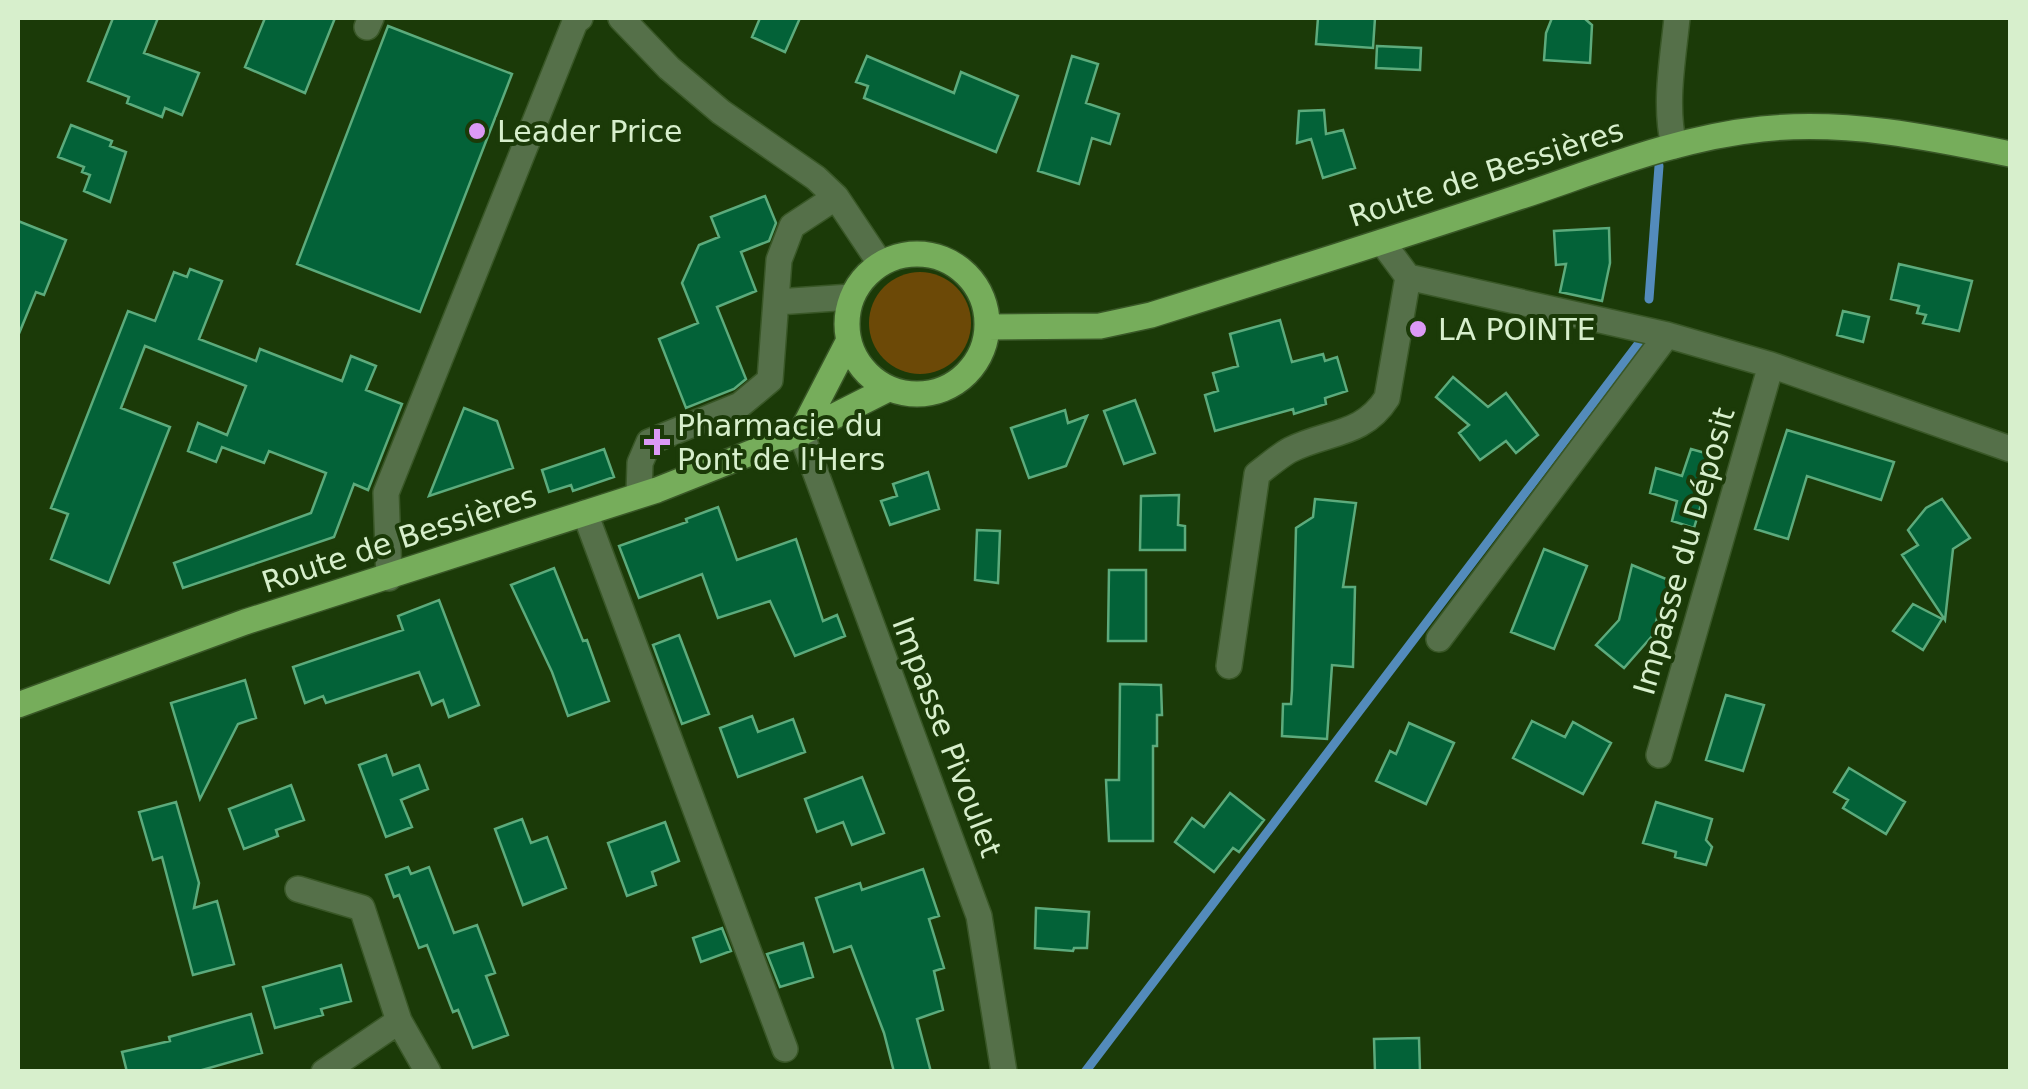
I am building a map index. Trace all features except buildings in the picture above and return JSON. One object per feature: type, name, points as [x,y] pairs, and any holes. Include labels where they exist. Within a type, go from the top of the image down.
[{"type":"main road","name":"Route de Bessières","points":[[988,327],[1100,326],[1151,315],[1674,146],[1761,129],[1824,126],[1918,135],[2010,154]]},
{"type":"main road","points":[[910,254],[943,258],[962,269],[976,286],[985,306],[988,327],[982,350],[971,369],[954,384],[933,392],[910,394],[888,389],[856,361],[848,342],[846,319],[851,297],[862,278],[880,263],[910,254]]},
{"type":"main road","points":[[800,433],[848,342]]},
{"type":"main road","name":"Route de Bessières","points":[[18,705],[244,622],[639,495],[800,433],[888,389]]},
{"type":"street","points":[[389,578],[386,493],[569,35],[580,18]]},
{"type":"street","points":[[621,18],[721,112],[816,178],[836,197],[880,263]]},
{"type":"street","points":[[1674,146],[1670,90],[1677,18]]},
{"type":"street","points":[[639,495],[640,463],[649,442],[740,406],[770,380],[779,260],[792,226],[836,197]]},
{"type":"street","points":[[1382,242],[1408,277],[1667,335],[1771,365],[2010,448]]},
{"type":"street","points":[[1229,666],[1257,474],[1290,451],[1363,425],[1376,414],[1387,398],[1408,277]]},
{"type":"street","points":[[777,302],[851,297]]},
{"type":"street","points":[[1438,639],[1667,335]]},
{"type":"street","name":"Impasse du Déposit","points":[[1660,755],[1771,365]]},
{"type":"street","name":"Impasse Pivoulet","points":[[800,433],[979,916],[1004,1072]]},
{"type":"street","points":[[584,513],[785,1049]]},
{"type":"street","points":[[298,890],[362,908],[399,1021],[428,1072]]},
{"type":"street","points":[[324,1072],[399,1021]]},
{"type":"shaded area","points":[[920,272],[940,275],[963,294],[971,323],[968,343],[949,366],[920,374],[900,371],[877,352],[869,323],[872,303],[891,280]]},
{"type":"waterway","points":[[1649,299],[1659,166]]},
{"type":"waterway","points":[[1085,1072],[1639,343]]},
{"type":"place","name":"Leader Price","points":[[477,131]]},
{"type":"place","name":"LA POINTE","points":[[1418,329]]},
{"type":"place","name":"Pharmacie du Pont de l'Hers","points":[[657,442]]}]
